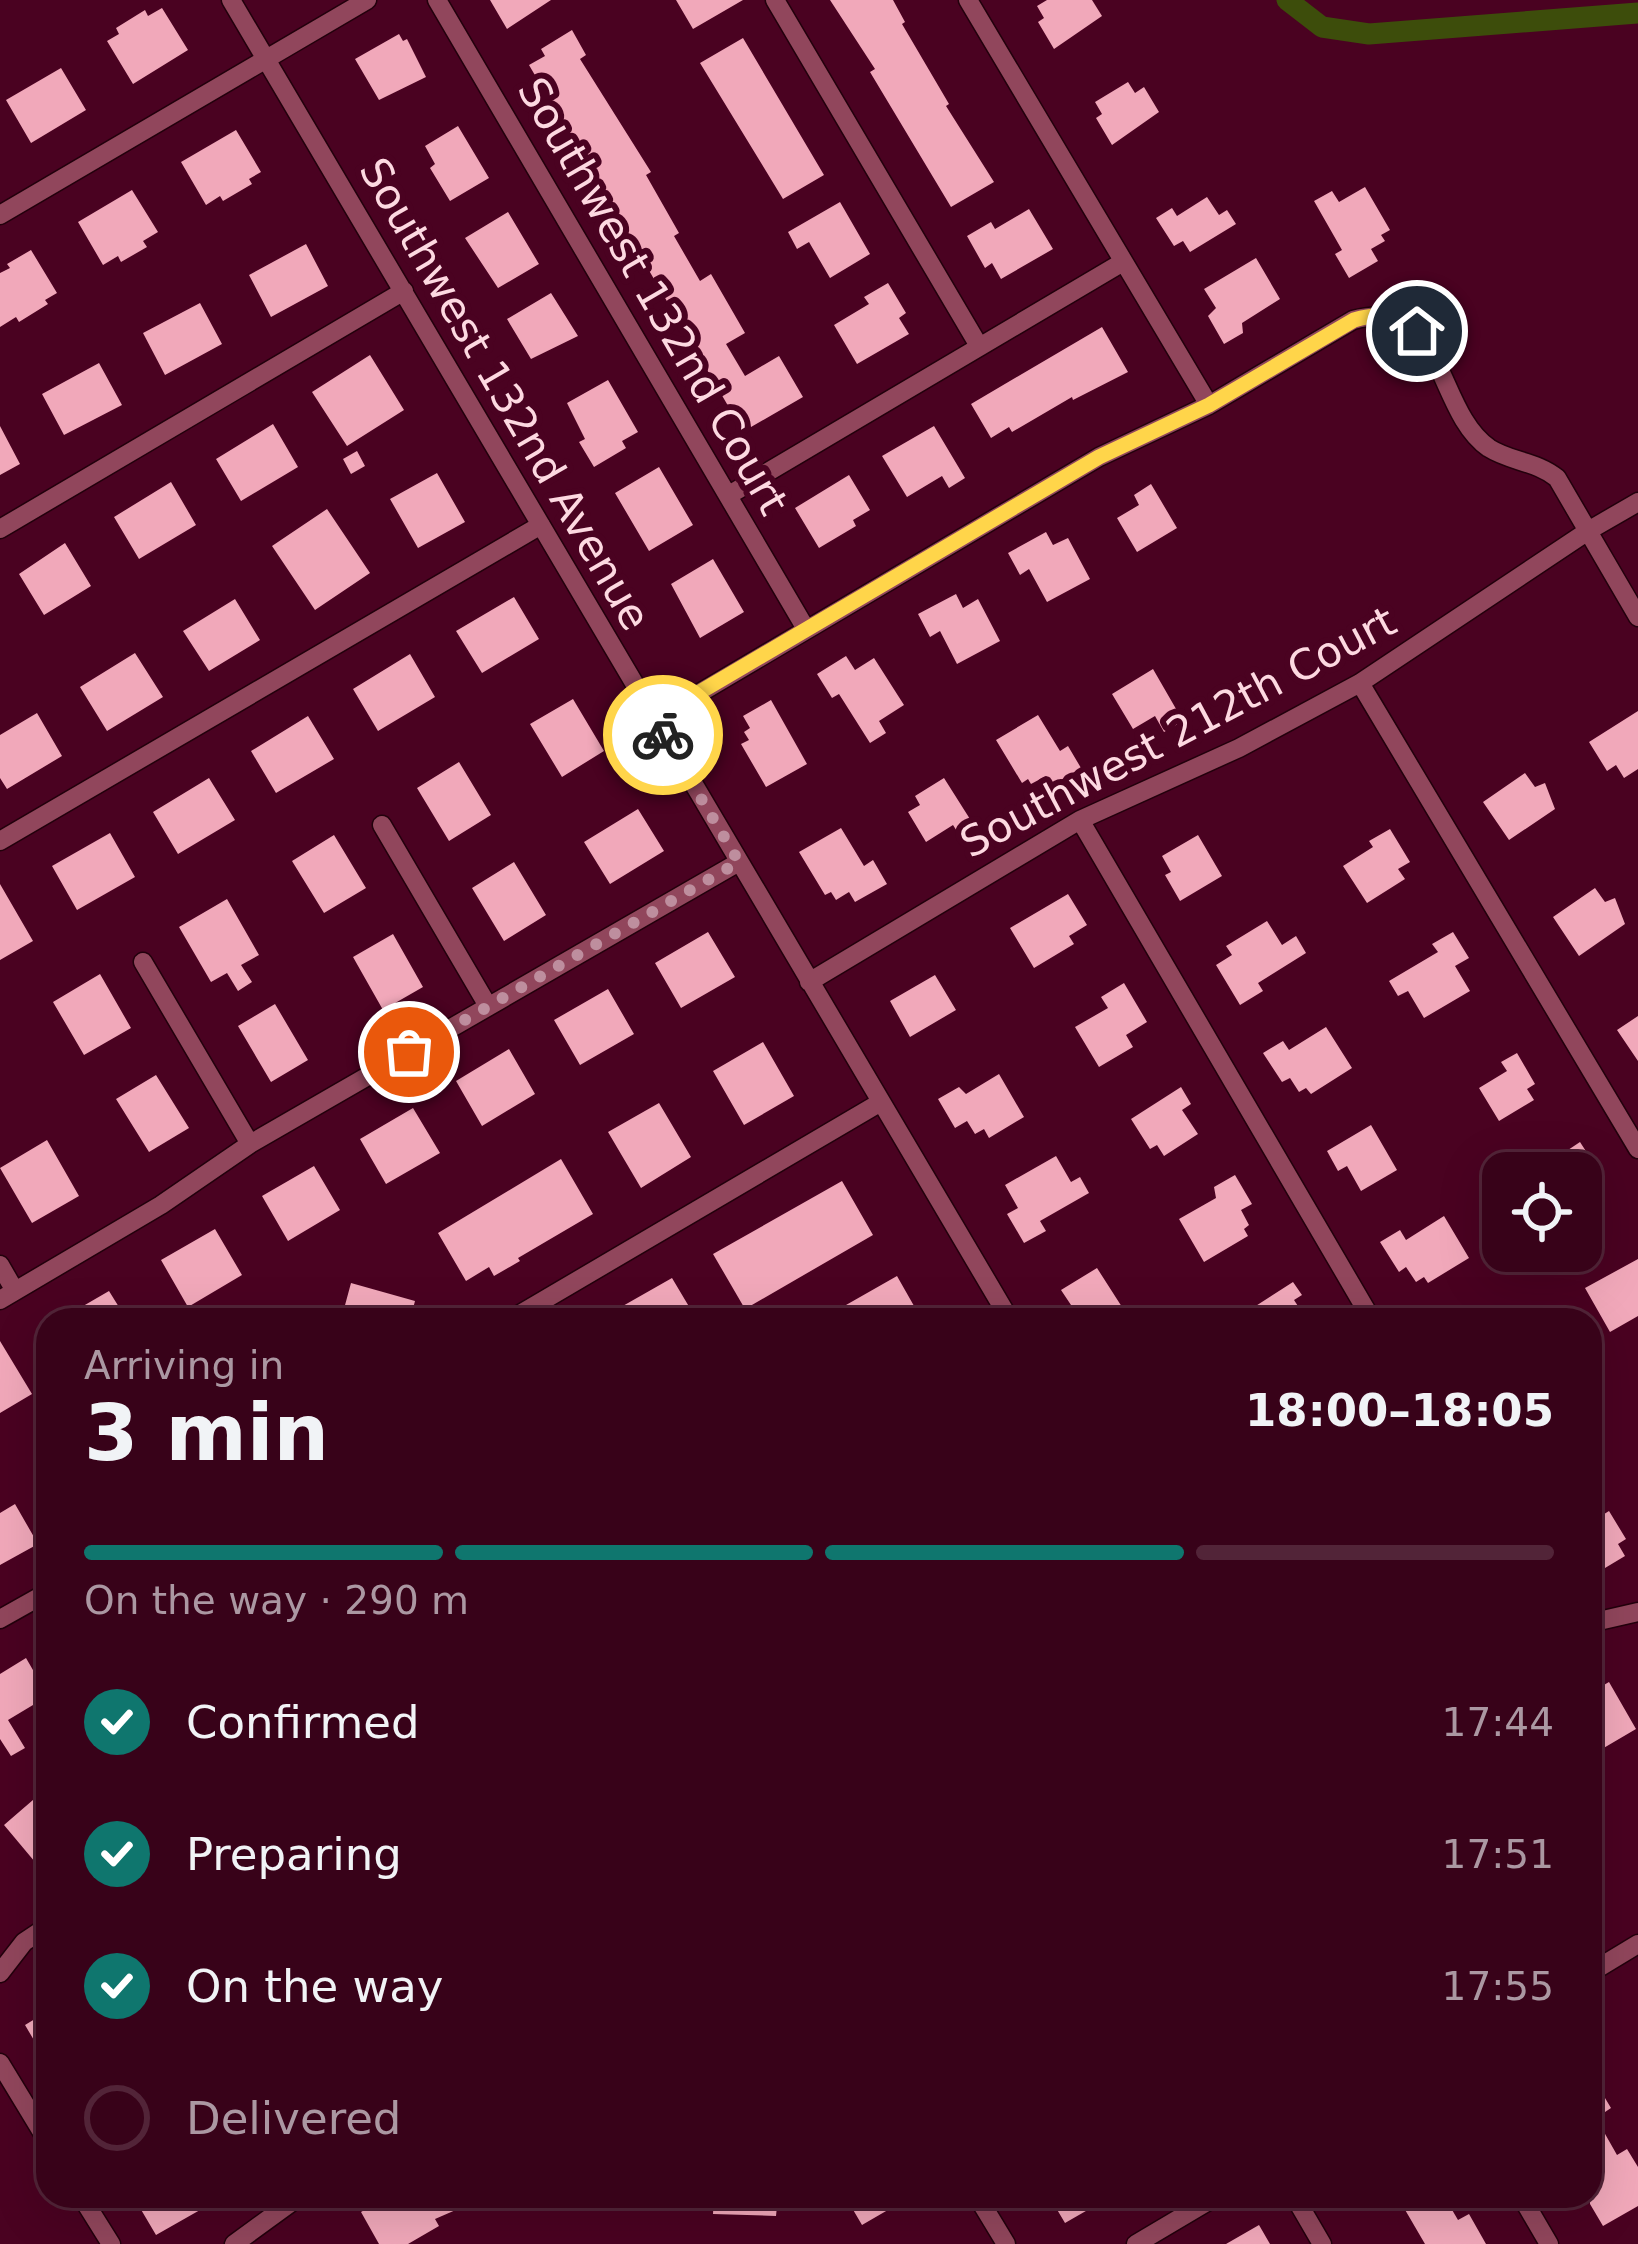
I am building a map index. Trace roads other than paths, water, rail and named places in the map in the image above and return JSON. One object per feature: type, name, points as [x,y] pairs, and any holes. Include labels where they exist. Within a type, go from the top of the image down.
[{"type":"street","name":"Southwest 132nd Avenue","points":[[231,0],[1003,1308]]},
{"type":"street","points":[[0,215],[367,0]]},
{"type":"street","name":"Southwest 132nd Court","points":[[436,0],[806,629]]},
{"type":"street","points":[[775,0],[979,346]]},
{"type":"street","points":[[968,0],[1209,405]]},
{"type":"street","points":[[728,495],[1123,262]]},
{"type":"street","points":[[0,529],[404,291]]},
{"type":"street","points":[[654,720],[1099,457],[1209,405],[1354,320],[1378,313],[1397,317],[1417,331],[1471,426],[1489,448],[1541,464],[1557,478],[1638,617]]},
{"type":"street","name":"Southwest 212th Court","points":[[809,982],[1080,820],[1239,748],[1360,683],[1638,502]]},
{"type":"street","points":[[0,841],[541,525]]},
{"type":"street","points":[[1360,683],[1638,1150]]},
{"type":"street","points":[[1080,820],[1365,1308]]},
{"type":"street","points":[[382,825],[488,1006]]},
{"type":"street","points":[[0,1265],[8,1296],[161,1205],[250,1144],[739,862]]},
{"type":"street","points":[[142,962],[250,1144]]},
{"type":"street","points":[[530,1308],[880,1102]]},
{"type":"street","points":[[0,1619],[36,1599]]},
{"type":"street","points":[[1602,1620],[1638,1612]]},
{"type":"street","points":[[0,1972],[36,1934]]},
{"type":"street","points":[[1602,1966],[1638,1944]]},
{"type":"street","points":[[0,2063],[36,2122]]},
{"type":"street","points":[[88,2208],[111,2244]]},
{"type":"street","points":[[234,2244],[284,2208]]},
{"type":"street","points":[[984,2208],[1006,2244]]},
{"type":"street","points":[[1136,2244],[1197,2208]]},
{"type":"street","points":[[1301,2208],[1322,2244]]},
{"type":"street","points":[[1528,2208],[1549,2244]]},
{"type":"waterway","points":[[1287,0],[1322,27],[1369,34],[1638,13]]}]
